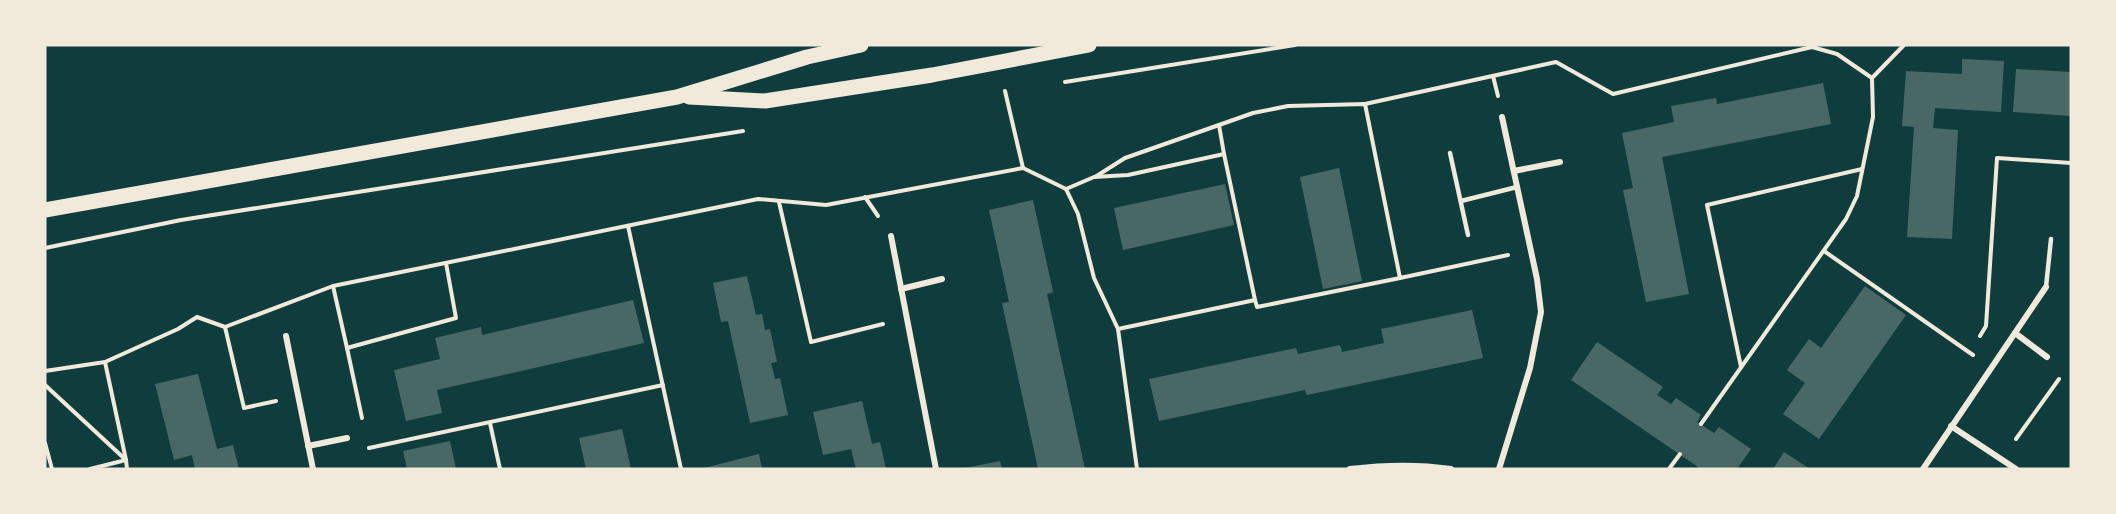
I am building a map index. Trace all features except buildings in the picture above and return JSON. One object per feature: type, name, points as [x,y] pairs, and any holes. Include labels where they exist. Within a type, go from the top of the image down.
[{"type":"main road","points":[[45,210],[677,97],[807,57],[861,45]]},
{"type":"main road","points":[[677,97],[765,101],[932,75],[1089,45]]},
{"type":"street","points":[[1499,469],[1530,368],[1541,312],[1537,279],[1502,117]]},
{"type":"street","points":[[1514,171],[1560,162]]},
{"type":"street","points":[[891,237],[936,469]]},
{"type":"street","points":[[901,289],[942,279]]},
{"type":"street","points":[[1923,469],[2046,287]]},
{"type":"street","points":[[2015,333],[2047,357]]},
{"type":"street","points":[[286,336],[313,469]]},
{"type":"street","points":[[1952,426],[2016,469]]},
{"type":"street","points":[[308,446],[347,438]]},
{"type":"street","points":[[1350,469],[1378,465],[1434,466],[1451,469]]},
{"type":"lane","points":[[1450,153],[1468,235]]},
{"type":"lane","points":[[1461,201],[1517,187]]},
{"type":"lane","points":[[2046,287],[2051,240]]},
{"type":"path","points":[[1056,83],[1295,45]]},
{"type":"path","points":[[1701,424],[1846,219],[1857,196],[1873,117],[1872,78],[1904,45]]},
{"type":"path","points":[[1066,189],[1094,177],[1125,158],[1253,113],[1288,106],[1365,104],[1556,62],[1613,94],[1812,47],[1837,54],[1872,78]]},
{"type":"path","points":[[1014,89],[1005,90],[1023,168]]},
{"type":"path","points":[[1365,104],[1400,278]]},
{"type":"path","points":[[1219,125],[1257,308],[1531,251]]},
{"type":"path","points":[[45,248],[181,220],[746,131]]},
{"type":"path","points":[[1094,177],[1128,175],[1224,154]]},
{"type":"path","points":[[1969,352],[1986,326],[1996,158],[2071,163]]},
{"type":"path","points":[[45,371],[105,362],[178,330],[197,317],[225,327],[333,286],[758,199],[826,205],[1023,168],[1066,189],[1078,214],[1094,278],[1118,329],[1137,469]]},
{"type":"path","points":[[1741,367],[1707,205],[1862,169]]},
{"type":"path","points":[[779,202],[811,342],[907,318]]},
{"type":"path","points":[[628,226],[681,469]]},
{"type":"path","points":[[1824,251],[1991,368]]},
{"type":"path","points":[[346,348],[456,318],[446,263]]},
{"type":"path","points":[[333,286],[364,426]]},
{"type":"path","points":[[1118,329],[1255,300]]},
{"type":"path","points":[[225,327],[244,408],[298,396]]},
{"type":"path","points":[[105,362],[127,469]]},
{"type":"path","points":[[2002,459],[2060,379]]},
{"type":"path","points":[[45,385],[126,460]]},
{"type":"path","points":[[347,438],[369,448],[663,385]]},
{"type":"path","points":[[490,423],[500,469]]},
{"type":"path","points":[[367,437],[369,448]]},
{"type":"path","points":[[45,443],[52,469]]},
{"type":"path","points":[[1669,469],[1680,454]]},
{"type":"path","points":[[90,469],[126,460]]}]
